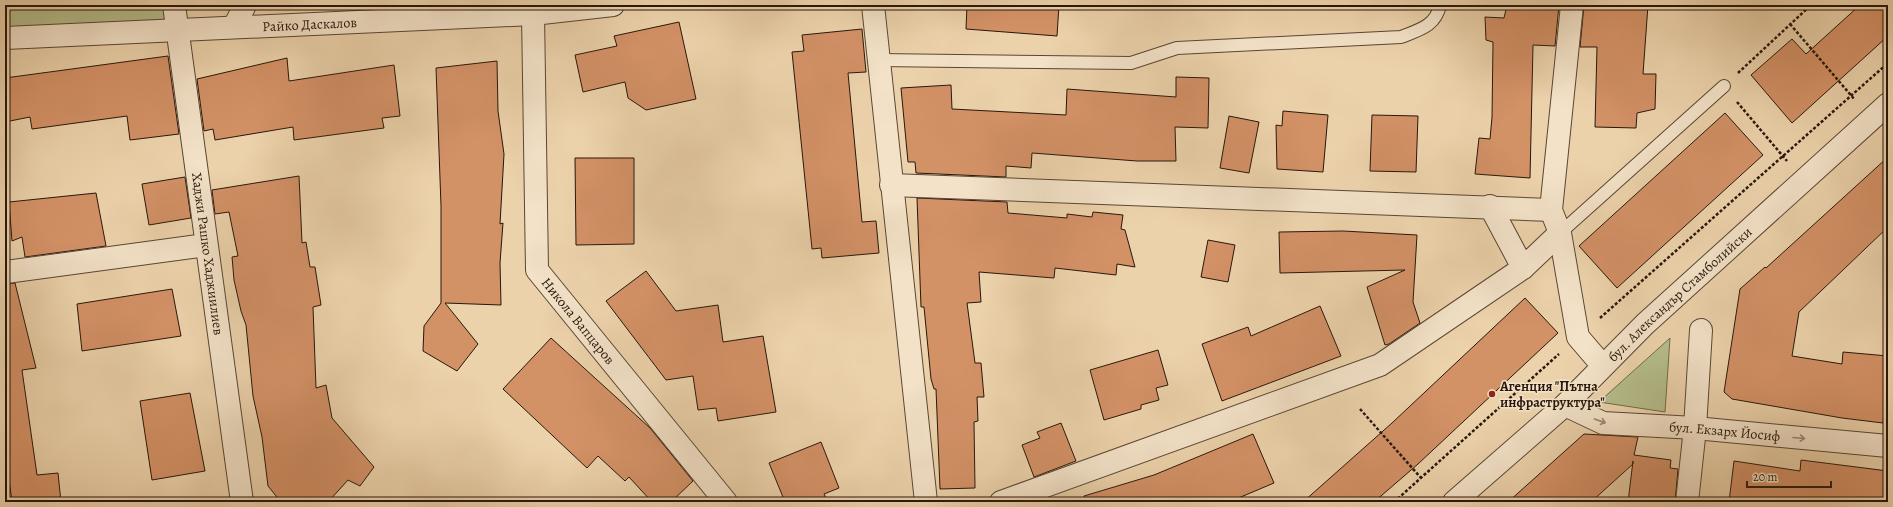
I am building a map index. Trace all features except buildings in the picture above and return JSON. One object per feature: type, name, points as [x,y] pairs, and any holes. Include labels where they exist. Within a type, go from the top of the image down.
[{"type":"street","name":"Хаджи Рашко Хаджиилиев","points":[[174,5],[242,502]]},
{"type":"street","points":[[234,27],[245,5]]},
{"type":"street","name":"Райко Даскалов","points":[[5,38],[234,27],[613,5]]},
{"type":"street","points":[[872,5],[926,502]]},
{"type":"street","points":[[1572,5],[1550,210],[1560,233],[1578,337],[1602,365]]},
{"type":"street","name":"Никола Вапцаров","points":[[535,10],[538,270],[726,502]]},
{"type":"street","name":"бул. Александър Стамболийски","points":[[1454,502],[1565,404],[1602,365],[1674,297],[1888,104]]},
{"type":"street","points":[[891,185],[1490,206],[1550,210]]},
{"type":"street","points":[[1490,206],[1523,268]]},
{"type":"street","points":[[1001,502],[1380,365],[1523,268],[1560,233]]},
{"type":"street","points":[[6,272],[206,245]]},
{"type":"street","points":[[1687,502],[1695,428],[1701,330]]},
{"type":"street","name":"бул. Екзарх Йосиф","points":[[1565,404],[1603,423],[1695,428],[1888,446]]},
{"type":"lane","points":[[878,60],[1131,63],[1176,48],[1401,38],[1431,24],[1440,10],[1440,5]]},
{"type":"lane","points":[[1560,233],[1724,86]]},
{"type":"path","points":[[1804,181],[1724,86],[1811,5]]},
{"type":"path","points":[[1790,24],[1851,96],[1872,118]]},
{"type":"path","points":[[1394,502],[1888,63]]},
{"type":"path","points":[[1360,409],[1421,478]]},
{"type":"green space","points":[[5,5],[174,5],[178,30],[5,38]]},
{"type":"green space","points":[[1670,338],[1665,412],[1599,402]]},
{"type":"place","name":"Агенция \"Пътна инфраструктура\"","points":[[1492,394]]}]
